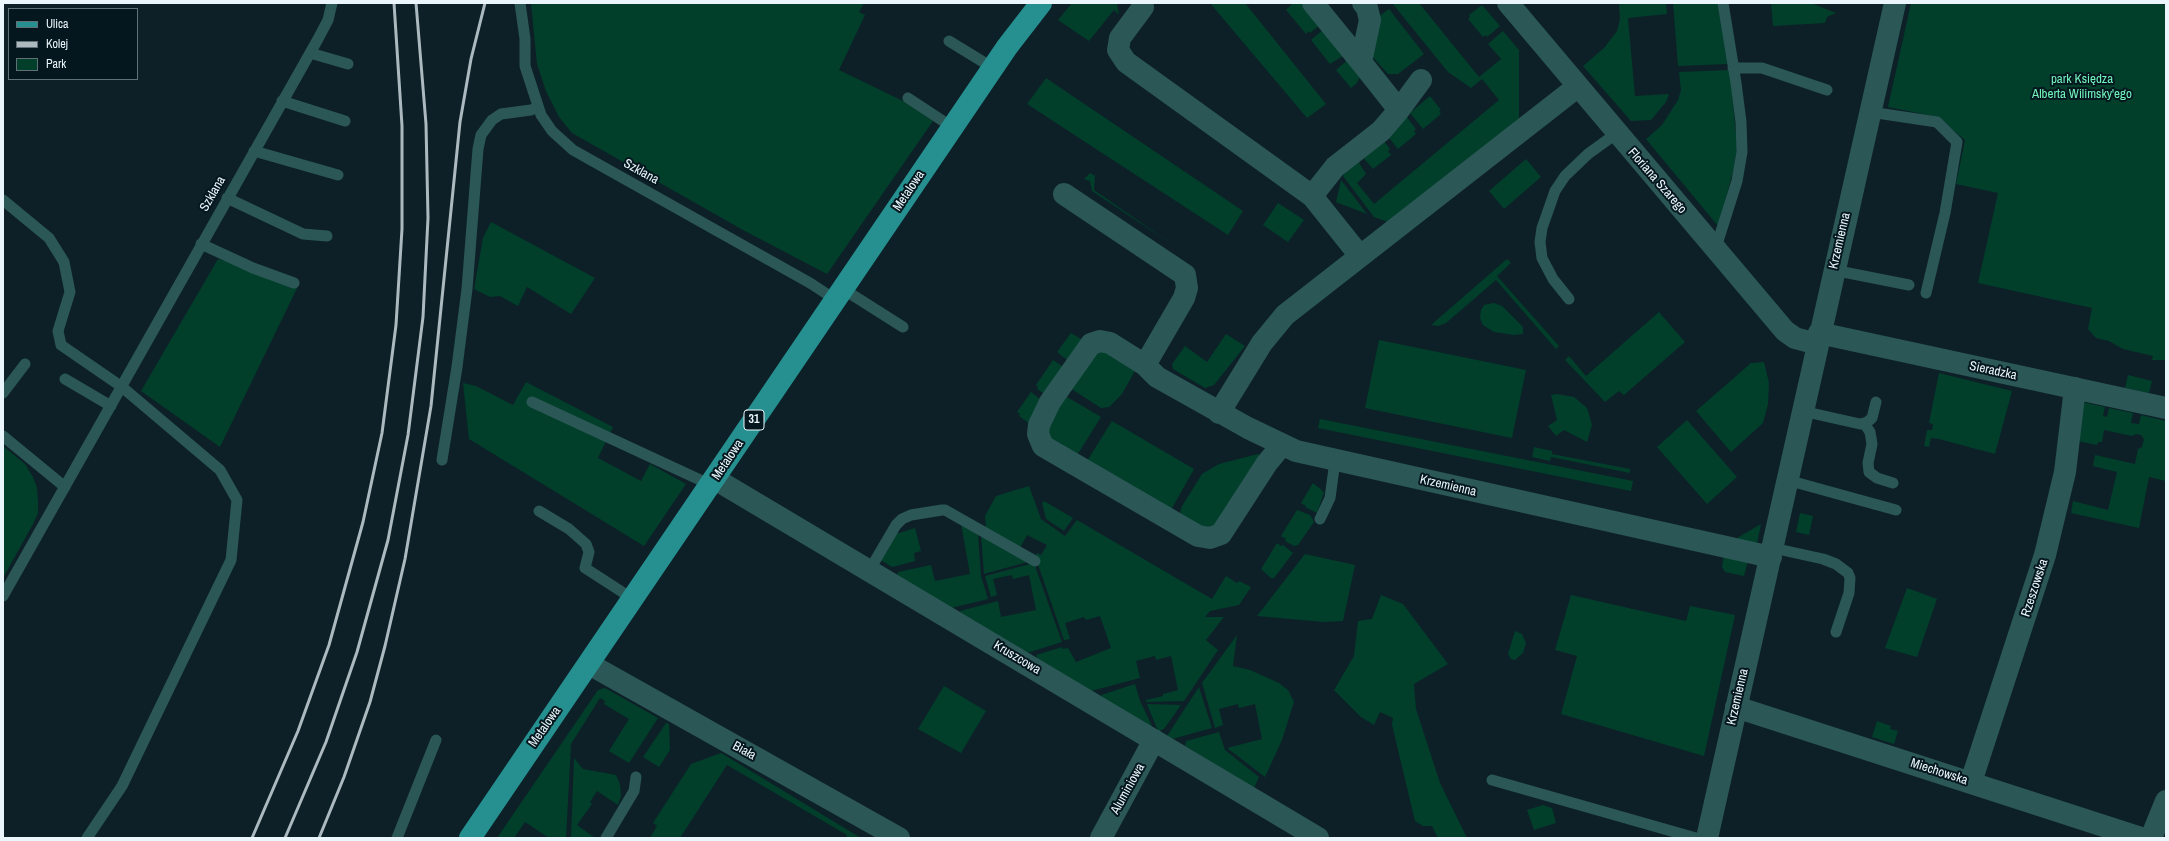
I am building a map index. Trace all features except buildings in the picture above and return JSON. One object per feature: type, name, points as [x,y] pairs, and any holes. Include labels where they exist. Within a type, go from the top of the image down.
[{"type":"main road","name":"Metalowa","points":[[470,838],[713,482],[952,127],[1040,3]]},
{"type":"street","points":[[1313,3],[1399,110]]},
{"type":"street","points":[[1361,62],[1370,20],[1367,8],[1363,3]]},
{"type":"street","name":"Floriana Szarego","points":[[1508,3],[1577,87],[1785,331],[1794,338],[1818,338]]},
{"type":"street","name":"Krzemienna","points":[[1707,838],[1894,3]]},
{"type":"street","points":[[1143,7],[1120,38],[1118,50],[1126,62],[1312,196],[1360,256]]},
{"type":"street","points":[[1312,196],[1335,167],[1380,131],[1399,110],[1421,80]]},
{"type":"street","points":[[1219,413],[1262,342],[1285,315],[1577,87]]},
{"type":"street","points":[[1064,194],[1185,275],[1187,288],[1184,298],[1145,365]]},
{"type":"street","name":"Sieradzka","points":[[1818,338],[2075,388],[2166,408]]},
{"type":"street","name":"Krzemienna","points":[[1282,445],[1267,462],[1221,534],[1210,538],[1198,536],[1043,446],[1038,434],[1039,425],[1050,402],[1091,344],[1100,341],[1110,342],[1145,365],[1157,377],[1219,413],[1296,451],[1335,461],[1772,552]]},
{"type":"street","name":"Rzeszowska","points":[[1971,782],[2045,555],[2065,472],[2075,388]]},
{"type":"street","name":"Kruszcowa","points":[[713,482],[868,571],[1318,838]]},
{"type":"street","name":"Biała","points":[[589,664],[876,833],[899,838]]},
{"type":"street","name":"Miechowska","points":[[1736,707],[2141,838]]},
{"type":"street","name":"Aluminiowa","points":[[1101,838],[1154,740]]},
{"type":"street","points":[[2151,838],[2166,801]]},
{"type":"lane","name":"Szklana","points":[[3,596],[114,402],[201,244],[328,20],[332,3]]},
{"type":"lane","name":"Szklana","points":[[520,3],[525,39],[525,66],[541,115],[552,131],[573,150],[810,283],[839,295],[903,327]]},
{"type":"lane","points":[[1713,246],[1718,241],[1737,181],[1742,152],[1741,122],[1723,3]]},
{"type":"lane","points":[[949,41],[993,68]]},
{"type":"lane","points":[[310,52],[348,64]]},
{"type":"lane","points":[[1733,68],[1762,68],[1827,90]]},
{"type":"lane","points":[[908,98],[952,127]]},
{"type":"lane","points":[[282,101],[345,121]]},
{"type":"lane","points":[[442,460],[457,367],[467,289],[478,148],[481,135],[492,120],[501,114],[532,110],[538,106]]},
{"type":"lane","points":[[1870,112],[1937,122],[1957,142],[1945,213],[1926,293]]},
{"type":"lane","points":[[1569,299],[1553,279],[1542,258],[1540,242],[1542,228],[1555,191],[1565,176],[1588,154],[1617,133]]},
{"type":"lane","points":[[254,151],[338,176]]},
{"type":"lane","points":[[227,198],[304,234],[327,236]]},
{"type":"lane","points":[[3,200],[49,238],[64,262],[70,292],[58,331],[61,345],[122,387],[220,470],[237,500],[231,560],[122,786],[87,838]]},
{"type":"lane","points":[[201,244],[252,268],[294,283]]},
{"type":"lane","points":[[1834,270],[1909,285]]},
{"type":"lane","points":[[3,393],[25,364]]},
{"type":"lane","points":[[65,379],[114,402]]},
{"type":"lane","points":[[532,402],[713,482]]},
{"type":"lane","points":[[1802,411],[1852,422],[1864,423],[1872,418],[1876,402]]},
{"type":"lane","points":[[1864,423],[1870,432],[1872,444],[1868,463],[1869,472],[1877,478],[1893,483]]},
{"type":"lane","points":[[3,436],[65,487]]},
{"type":"lane","points":[[1320,519],[1330,498],[1335,461]]},
{"type":"lane","points":[[1787,480],[1896,510]]},
{"type":"lane","points":[[868,571],[896,525],[902,519],[911,515],[942,510],[945,510],[1035,561]]},
{"type":"lane","points":[[539,511],[569,529],[586,544],[588,552],[585,568],[633,599]]},
{"type":"lane","name":"Krzemienna","points":[[1772,552],[1822,559],[1836,564],[1848,573],[1850,578],[1849,593],[1836,632]]},
{"type":"lane","points":[[397,838],[436,740]]},
{"type":"lane","points":[[606,838],[634,791],[636,777]]},
{"type":"lane","points":[[1492,780],[1696,838]]},
{"type":"green space","points":[[531,3],[864,3],[859,12],[865,15],[839,70],[903,101],[933,121],[827,274],[743,230],[572,133],[559,117],[546,91],[537,64]]},
{"type":"green space","points":[[1072,3],[1117,3],[1119,15],[1114,10],[1089,41],[1058,20]]},
{"type":"green space","points":[[1210,3],[1245,3],[1326,104],[1307,118]]},
{"type":"green space","points":[[1293,3],[1304,3],[1321,24],[1310,33],[1309,31],[1306,34],[1286,10]]},
{"type":"green space","points":[[1392,3],[1419,3],[1479,77],[1501,59],[1488,44],[1503,31],[1519,50],[1519,122],[1391,223],[1374,217],[1343,176],[1356,158],[1366,174],[1357,183],[1374,204],[1499,100],[1482,79],[1471,88],[1448,72]]},
{"type":"green space","points":[[1619,3],[1666,3],[1667,14],[1628,18],[1635,96],[1669,94],[1666,102],[1651,120],[1631,121],[1583,66],[1604,48],[1617,31],[1620,19]]},
{"type":"green space","points":[[1673,3],[1718,3],[1728,64],[1678,66]]},
{"type":"green space","points":[[1771,3],[1811,3],[1836,13],[1827,17],[1825,23],[1773,26]]},
{"type":"green space","name":"park Księdza Alberta Wilimsky'ego","points":[[1911,3],[2155,3],[2166,5],[2166,360],[2152,360],[2153,356],[2123,349],[2109,341],[2096,338],[2088,329],[2092,308],[1978,283],[1998,193],[1956,184],[1965,140],[1944,123],[1933,116],[1888,107]]},
{"type":"green space","points":[[1482,5],[1500,26],[1487,37],[1486,35],[1483,37],[1468,19],[1470,17],[1469,15]]},
{"type":"green space","points":[[1389,9],[1424,54],[1398,74],[1388,74],[1371,55],[1377,18]]},
{"type":"green space","points":[[1325,28],[1346,54],[1330,64],[1311,40]]},
{"type":"green space","points":[[1350,58],[1360,76],[1357,83],[1351,88],[1336,70]]},
{"type":"green space","points":[[1730,70],[1737,147],[1734,168],[1718,226],[1646,139],[1662,125],[1678,100],[1681,90],[1679,72]]},
{"type":"green space","points":[[1046,78],[1243,211],[1228,235],[1027,104]]},
{"type":"green space","points":[[1430,96],[1441,110],[1439,111],[1441,114],[1423,129],[1410,113]]},
{"type":"green space","points":[[1406,116],[1416,129],[1414,131],[1416,134],[1398,149],[1385,133]]},
{"type":"green space","points":[[1381,137],[1390,149],[1388,151],[1391,155],[1373,169],[1360,154]]},
{"type":"green space","points":[[1526,159],[1541,177],[1504,209],[1489,191]]},
{"type":"green space","points":[[1090,173],[1095,176],[1094,190],[1172,244],[1092,191],[1090,181],[1084,179]]},
{"type":"green space","points":[[1341,180],[1367,214],[1336,202]]},
{"type":"green space","points":[[1278,203],[1304,220],[1288,242],[1263,225]]},
{"type":"green space","points":[[491,222],[595,278],[571,314],[527,287],[518,306],[500,296],[490,297],[474,289],[483,238]]},
{"type":"green space","points":[[218,259],[300,282],[220,447],[141,391]]},
{"type":"green space","points":[[1507,259],[1511,263],[1497,276],[1559,346],[1556,349],[1496,280],[1446,323],[1438,326],[1431,325]]},
{"type":"green space","points":[[1494,303],[1502,306],[1523,327],[1523,334],[1514,335],[1494,332],[1483,325],[1480,318],[1481,310],[1484,305]]},
{"type":"green space","points":[[1659,312],[1685,342],[1624,395],[1619,391],[1605,402],[1565,360],[1569,356],[1586,376]]},
{"type":"green space","points":[[1071,333],[1086,342],[1072,364],[1057,352]]},
{"type":"green space","points":[[1226,334],[1245,346],[1214,385],[1205,388],[1173,369],[1172,364],[1185,346],[1207,362]]},
{"type":"green space","points":[[1379,340],[1526,370],[1512,438],[1365,408]]},
{"type":"green space","points":[[1104,350],[1136,369],[1122,394],[1109,407],[1101,408],[1067,386],[1086,358]]},
{"type":"green space","points":[[1053,360],[1068,370],[1049,397],[1037,389],[1038,387],[1036,385]]},
{"type":"green space","points":[[1764,362],[1769,383],[1768,404],[1763,423],[1731,452],[1696,411],[1751,363]]},
{"type":"green space","points":[[1939,373],[2012,391],[1995,454],[1931,438],[1929,447],[1924,446],[1927,430],[1932,430],[1933,424],[1929,423]]},
{"type":"green space","points":[[2128,375],[2152,381],[2149,393],[2125,388]]},
{"type":"green space","points":[[526,382],[613,427],[598,458],[641,481],[650,464],[686,484],[644,546],[469,439],[463,383],[476,386],[513,405]]},
{"type":"green space","points":[[1031,392],[1044,402],[1030,424],[1019,416],[1020,414],[1017,412]]},
{"type":"green space","points":[[1062,394],[1101,417],[1076,457],[1050,443],[1045,421]]},
{"type":"green space","points":[[1557,394],[1574,397],[1587,408],[1592,425],[1587,442],[1564,430],[1556,436],[1548,426],[1557,420],[1551,395]]},
{"type":"green space","points":[[2082,402],[2105,407],[2103,416],[2107,417],[2109,408],[2133,413],[2131,423],[2139,424],[2141,415],[2166,421],[2166,481],[2149,477],[2139,528],[2071,513],[2073,501],[2108,510],[2117,472],[2093,466],[2095,455],[2135,464],[2138,449],[2142,447],[2144,439],[2141,435],[2136,434],[2132,436],[2104,430],[2102,442],[2098,442],[2097,445],[2078,441]]},
{"type":"green space","points":[[1320,419],[1633,481],[1631,491],[1318,428]]},
{"type":"green space","points":[[1687,420],[1737,477],[1707,504],[1657,447]]},
{"type":"green space","points":[[1112,421],[1194,469],[1171,510],[1087,461]]},
{"type":"green space","points":[[3,446],[25,464],[33,477],[37,488],[38,513],[3,578]]},
{"type":"green space","points":[[1534,447],[1552,451],[1552,454],[1630,469],[1630,473],[1551,457],[1550,461],[1532,457]]},
{"type":"green space","points":[[1258,454],[1260,455],[1229,515],[1208,532],[1180,513],[1182,506],[1202,474],[1219,464]]},
{"type":"green space","points":[[1313,483],[1324,492],[1317,513],[1305,507],[1306,506],[1301,503]]},
{"type":"green space","points":[[1029,486],[1041,519],[1065,536],[1077,520],[1212,599],[1226,576],[1237,583],[1239,581],[1251,587],[1239,605],[1210,611],[1205,617],[1224,617],[1206,640],[1218,650],[1184,701],[1146,702],[1146,700],[1163,696],[1163,694],[1178,690],[1171,656],[1156,660],[1155,656],[1136,661],[1140,678],[1091,691],[1038,660],[1036,655],[1062,647],[1062,649],[1068,648],[1076,662],[1111,648],[1100,616],[1086,620],[1084,617],[1065,623],[1070,639],[1064,640],[1035,556],[1037,553],[1041,555],[1047,545],[1027,535],[1020,548],[986,528],[985,516],[996,496]]},
{"type":"green space","points":[[1044,501],[1073,518],[1064,531],[1046,519],[1042,503]]},
{"type":"green space","points":[[1297,510],[1310,515],[1314,522],[1298,545],[1294,546],[1285,541],[1286,539],[1281,536]]},
{"type":"green space","points":[[1800,513],[1813,516],[1809,535],[1796,532]]},
{"type":"green space","points":[[961,524],[978,535],[981,576],[988,599],[951,608],[897,576],[898,572],[931,565],[935,581],[970,574]]},
{"type":"green space","points":[[1761,524],[1756,548],[1732,541]]},
{"type":"green space","points":[[915,528],[921,551],[914,553],[915,561],[892,567],[879,559],[896,534]]},
{"type":"green space","points":[[981,535],[1031,561],[984,574]]},
{"type":"green space","points":[[1277,543],[1281,546],[1283,545],[1293,553],[1274,578],[1271,578],[1261,569]]},
{"type":"green space","points":[[1305,554],[1355,565],[1343,621],[1324,622],[1257,616]]},
{"type":"green space","points":[[1724,555],[1748,560],[1744,576],[1725,572],[1722,567]]},
{"type":"green space","points":[[1034,563],[1062,642],[1027,653],[962,615],[960,611],[998,601],[1001,617],[1036,610],[1029,575],[1013,579],[1012,575],[993,579],[997,595],[991,597],[985,576]]},
{"type":"green space","points":[[1907,588],[1937,599],[1917,657],[1885,648]]},
{"type":"green space","points":[[1381,595],[1403,604],[1448,664],[1414,684],[1416,709],[1440,783],[1467,838],[1438,838],[1432,826],[1423,826],[1415,821],[1392,725],[1393,718],[1380,712],[1374,725],[1361,717],[1334,690],[1354,656],[1358,621],[1372,619]]},
{"type":"green space","points":[[1571,595],[1686,621],[1690,606],[1735,615],[1704,756],[1561,714],[1577,656],[1555,650]]},
{"type":"green space","points":[[1515,631],[1522,634],[1526,643],[1523,653],[1515,660],[1511,659],[1508,654]]},
{"type":"green space","points":[[1237,635],[1233,666],[1250,670],[1279,683],[1288,690],[1294,702],[1282,740],[1265,777],[1227,748],[1262,739],[1255,704],[1239,708],[1238,704],[1219,709],[1223,725],[1215,728],[1202,683]]},
{"type":"green space","points":[[1135,684],[1140,701],[1153,728],[1102,698],[1101,695]]},
{"type":"green space","points":[[944,686],[986,711],[961,753],[918,729]]},
{"type":"green space","points":[[1199,687],[1212,728],[1172,739],[1167,736]]},
{"type":"green space","points":[[605,688],[658,718],[629,763],[609,751],[629,719],[604,704],[605,701],[600,698],[571,744],[566,838],[549,838],[525,822],[514,838],[497,838],[598,690]]},
{"type":"green space","points":[[1147,704],[1181,705],[1164,729],[1158,731]]},
{"type":"green space","points":[[1877,721],[1891,726],[1890,729],[1898,731],[1894,744],[1872,737]]},
{"type":"green space","points":[[666,723],[669,724],[670,750],[659,767],[643,757]]},
{"type":"green space","points":[[1219,732],[1225,750],[1259,777],[1254,788],[1185,746],[1186,741]]},
{"type":"green space","points":[[721,753],[861,838],[845,838],[847,835],[727,765],[680,838],[650,838],[657,826],[653,823],[691,764]]},
{"type":"green space","points":[[574,758],[583,769],[616,775],[620,784],[621,796],[618,805],[597,791],[590,802],[592,804],[577,825],[595,838],[571,838]]},
{"type":"green space","points":[[1543,805],[1552,808],[1556,823],[1534,830],[1527,810]]},
{"type":"railway","points":[[252,838],[298,731],[329,645],[363,522],[382,433],[396,325],[402,229],[402,126],[394,3]]},
{"type":"railway","points":[[285,838],[326,742],[357,652],[388,540],[408,435],[423,317],[428,218],[426,124],[416,3]]},
{"type":"railway","points":[[319,838],[344,777],[370,702],[385,646],[405,559],[431,406],[460,122],[471,59],[485,3]]}]
